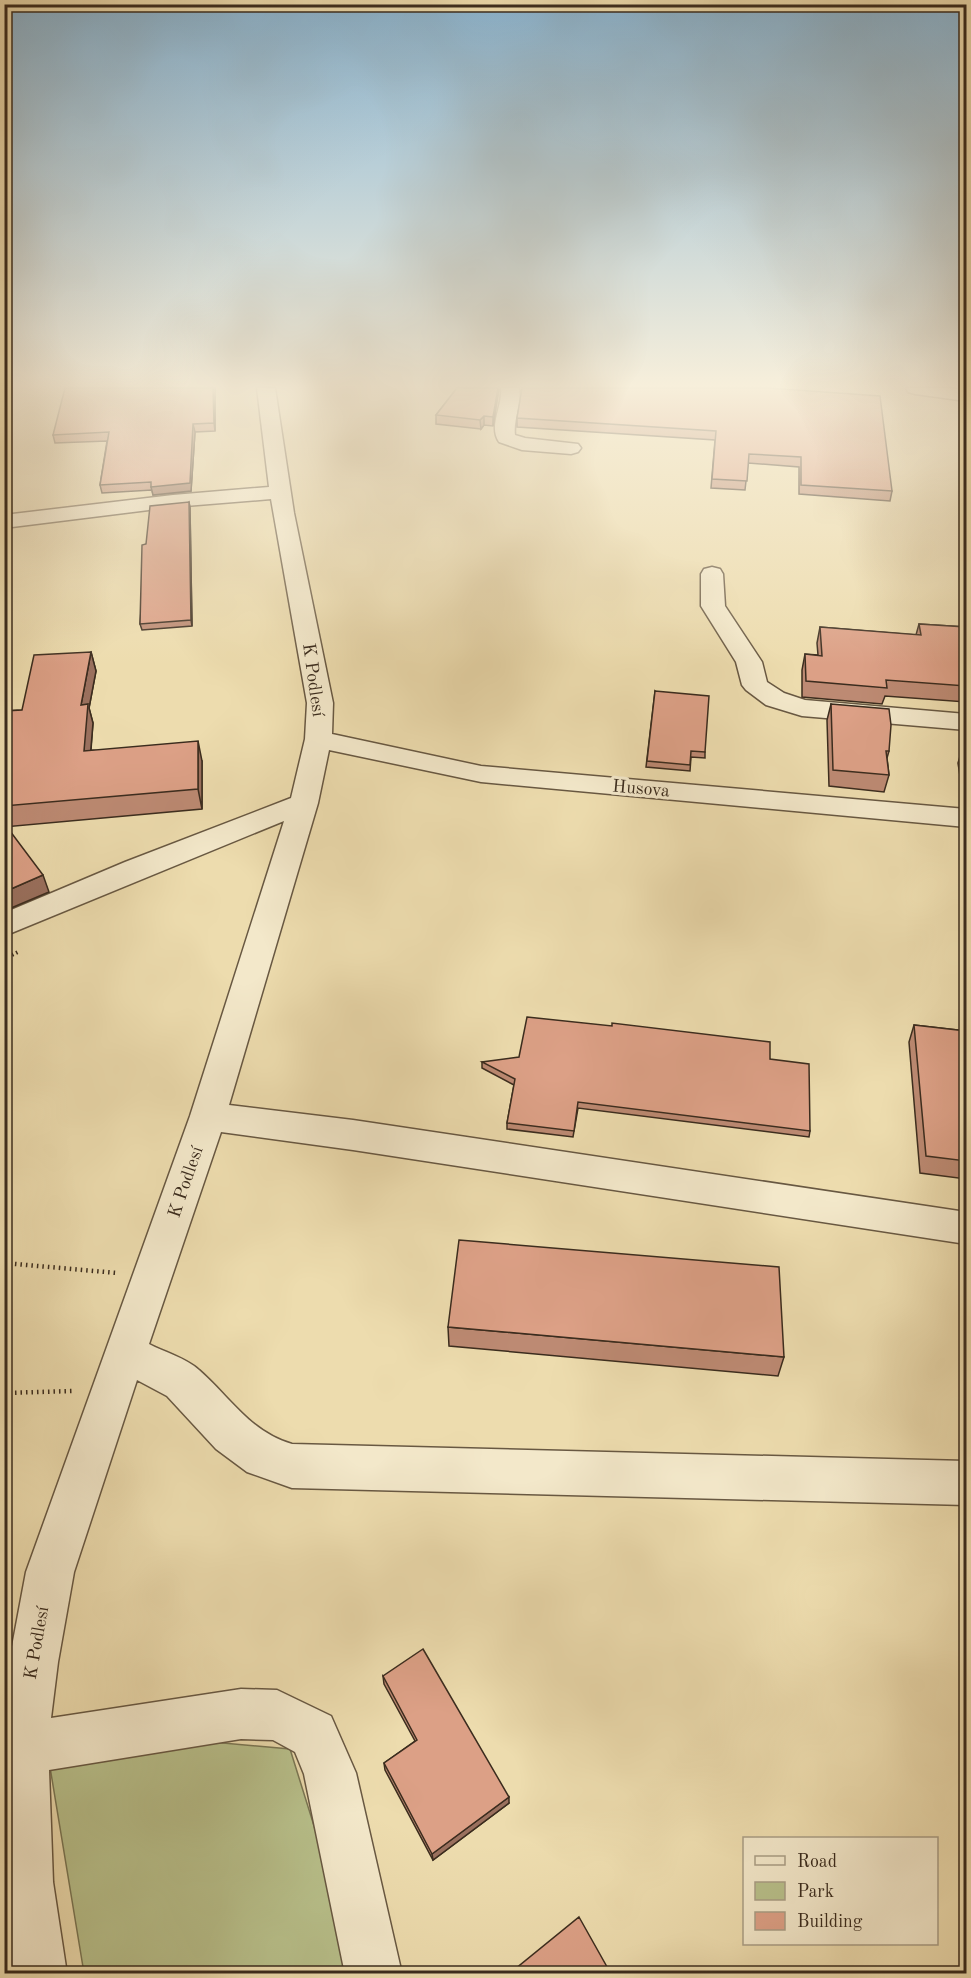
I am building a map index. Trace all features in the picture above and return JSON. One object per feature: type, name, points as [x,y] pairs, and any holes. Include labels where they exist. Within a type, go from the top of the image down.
[{"type":"street","name":"K Podlesí","points":[[39,1974],[26,1882],[22,1748],[33,1662],[50,1572],[208,1116],[304,803],[318,739],[320,703],[269,509],[268,480]]},
{"type":"street","points":[[4,522],[173,501],[269,509]]},
{"type":"street","points":[[83,513],[142,520],[269,509]]},
{"type":"street","points":[[712,574],[713,606],[749,662],[755,685],[775,699],[802,708],[966,722]]},
{"type":"street","name":"Husova","points":[[318,739],[481,774],[966,818]]},
{"type":"street","points":[[4,925],[136,869],[304,803]]},
{"type":"street","points":[[208,1116],[353,1135],[966,1228]]},
{"type":"street","points":[[118,1372],[182,1382],[231,1434],[263,1457],[292,1466],[966,1483]]},
{"type":"street","points":[[22,1748],[241,1714],[277,1715],[313,1734],[330,1773],[374,1974]]},
{"type":"path","points":[[4,1263],[153,1276]]},
{"type":"path","points":[[4,1393],[118,1372]]},
{"type":"green space","points":[[157,1737],[290,1749],[360,1973],[84,1973],[48,1755]]},
{"type":"building","points":[[101,480],[190,480],[190,483],[151,487],[151,482],[100,485]]},
{"type":"building","points":[[801,480],[891,480],[892,491],[801,485]]},
{"type":"building","points":[[189,502],[191,620],[140,624],[142,545],[146,544],[150,506]]},
{"type":"building","points":[[919,624],[966,627],[966,686],[886,680],[887,688],[806,681],[805,654],[822,656],[820,627],[921,635]]},
{"type":"building","points":[[91,652],[81,705],[88,704],[84,751],[198,741],[198,789],[4,806],[4,711],[22,710],[34,655]]},
{"type":"building","points":[[655,691],[709,696],[705,752],[691,751],[690,765],[647,761]]},
{"type":"building","points":[[831,704],[889,709],[891,725],[889,751],[886,751],[889,775],[833,770]]},
{"type":"building","points":[[963,746],[966,747],[966,765]]},
{"type":"building","points":[[10,831],[43,875],[4,892],[4,833]]},
{"type":"building","points":[[527,1017],[612,1026],[612,1023],[770,1042],[770,1059],[809,1064],[810,1131],[578,1102],[574,1131],[507,1123],[515,1079],[482,1062],[519,1057]]},
{"type":"building","points":[[914,1025],[966,1031],[966,1161],[926,1156]]},
{"type":"building","points":[[459,1240],[779,1267],[784,1357],[448,1327]]},
{"type":"building","points":[[423,1649],[509,1797],[432,1854],[384,1763],[417,1740],[383,1676]]},
{"type":"building","points":[[579,1917],[611,1974],[509,1974]]}]
